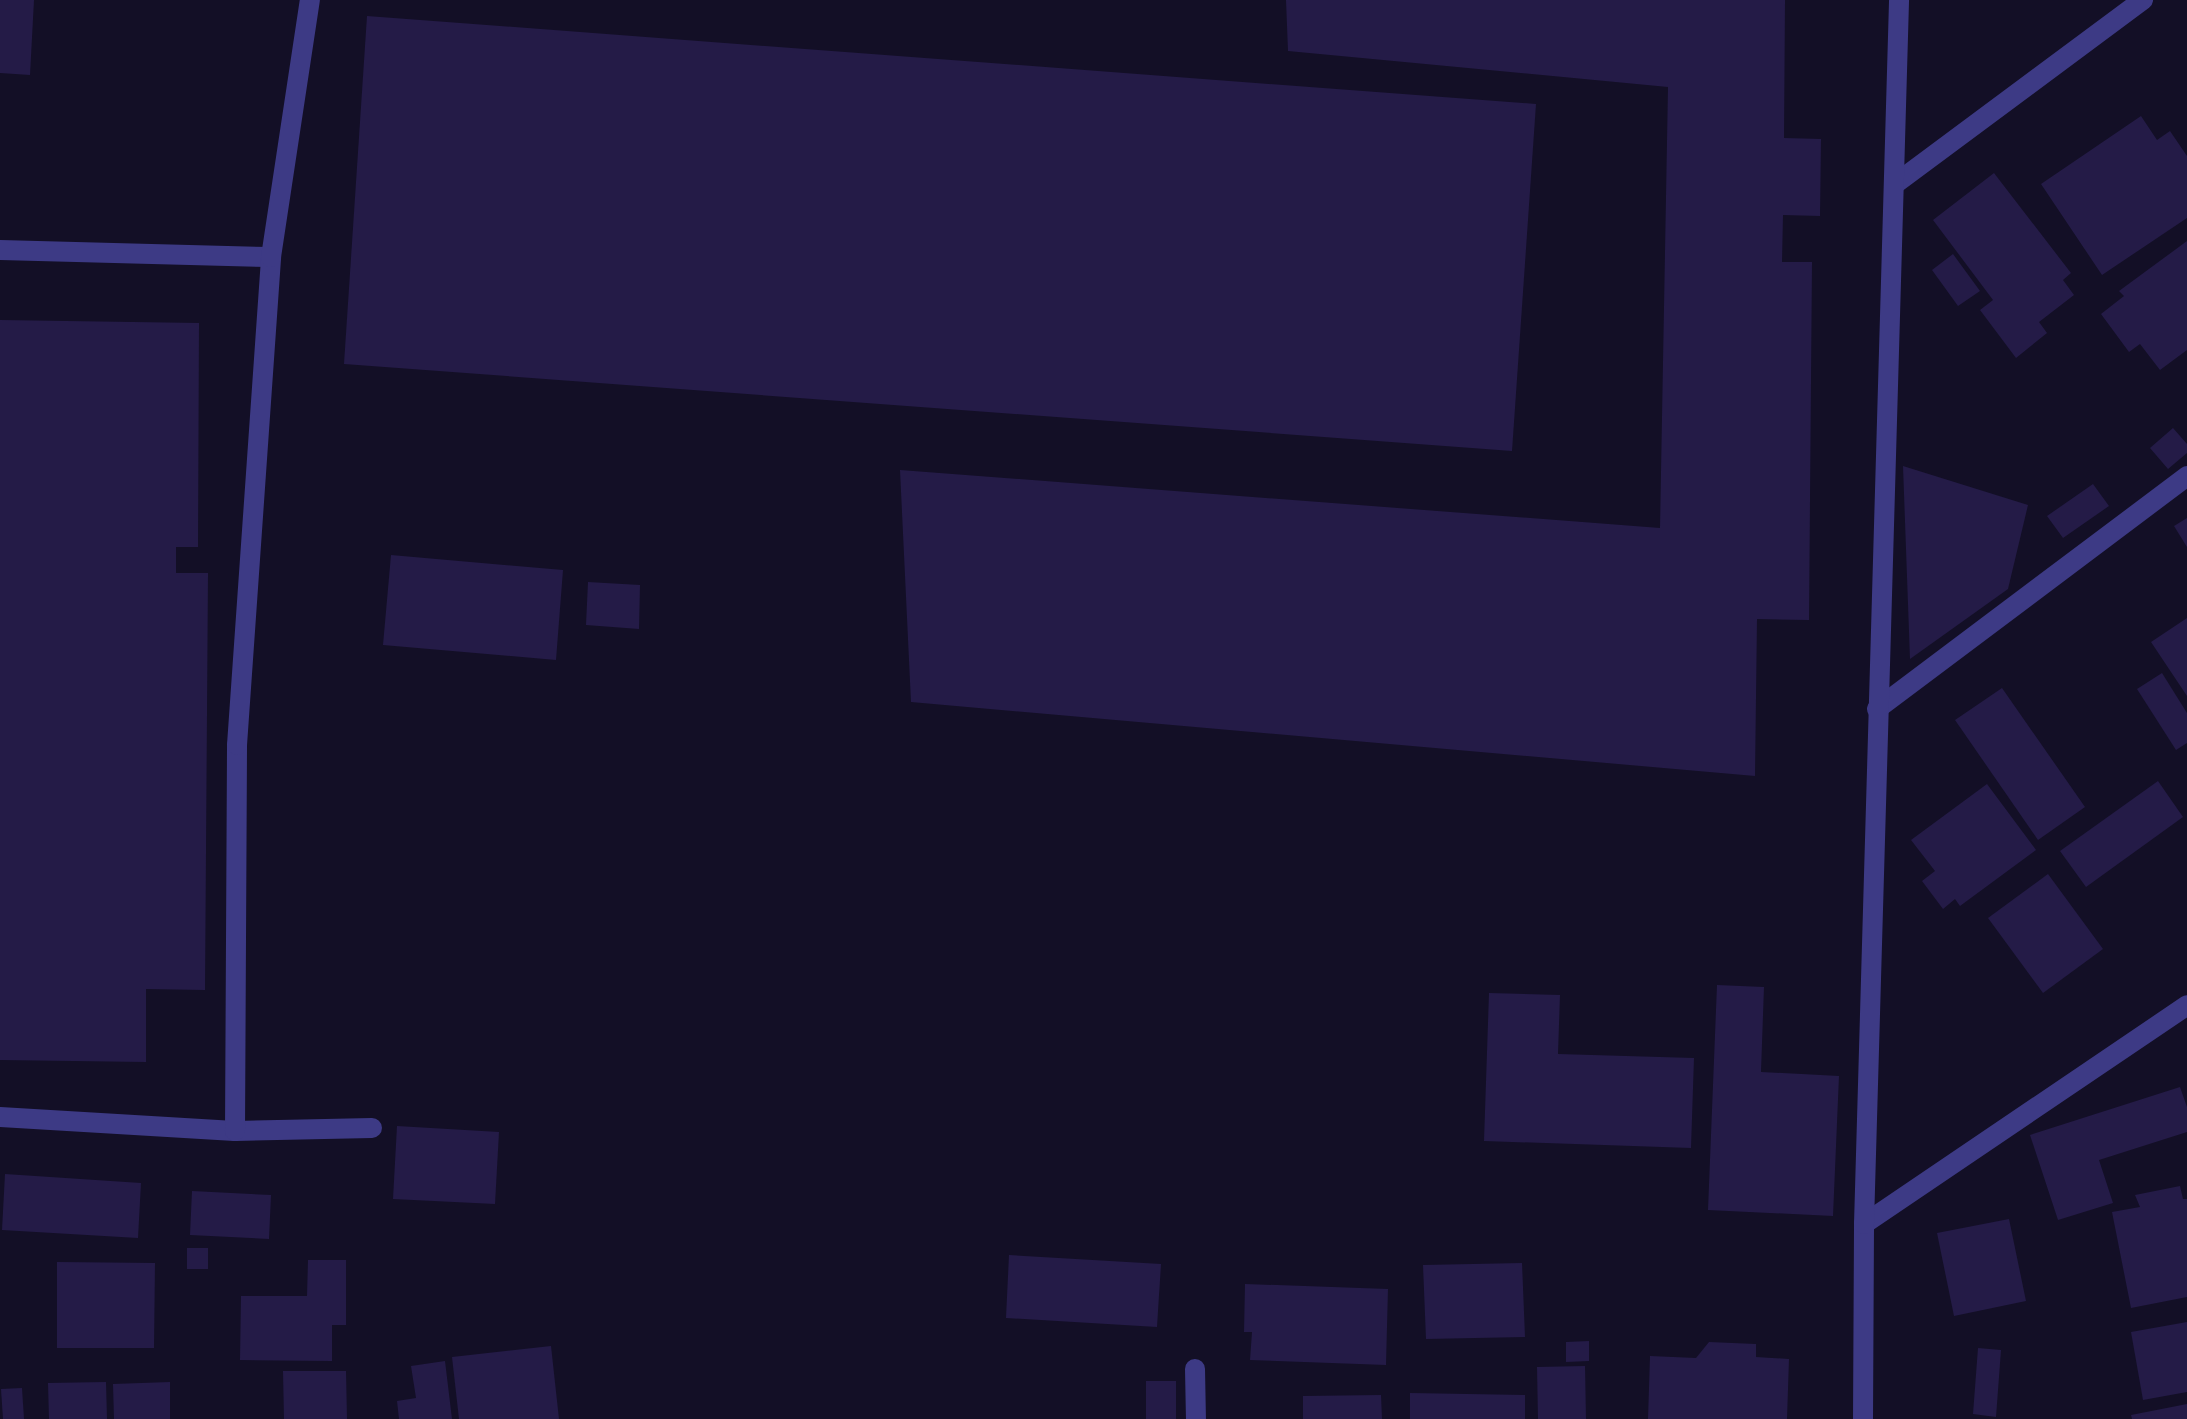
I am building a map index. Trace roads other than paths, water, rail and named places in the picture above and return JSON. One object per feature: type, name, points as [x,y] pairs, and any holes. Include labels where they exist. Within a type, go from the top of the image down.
[{"type":"street","points":[[235,1131],[237,745],[271,257],[310,0]]},
{"type":"street","points":[[1863,1419],[1864,1224],[1877,709],[1899,0]]},
{"type":"street","points":[[1895,184],[2143,0]]},
{"type":"street","points":[[0,250],[271,257]]},
{"type":"street","points":[[1877,709],[2187,476]]},
{"type":"street","points":[[1864,1224],[2187,1005]]},
{"type":"street","points":[[0,1117],[235,1131],[372,1128]]},
{"type":"street","points":[[1195,1369],[1196,1419]]}]
